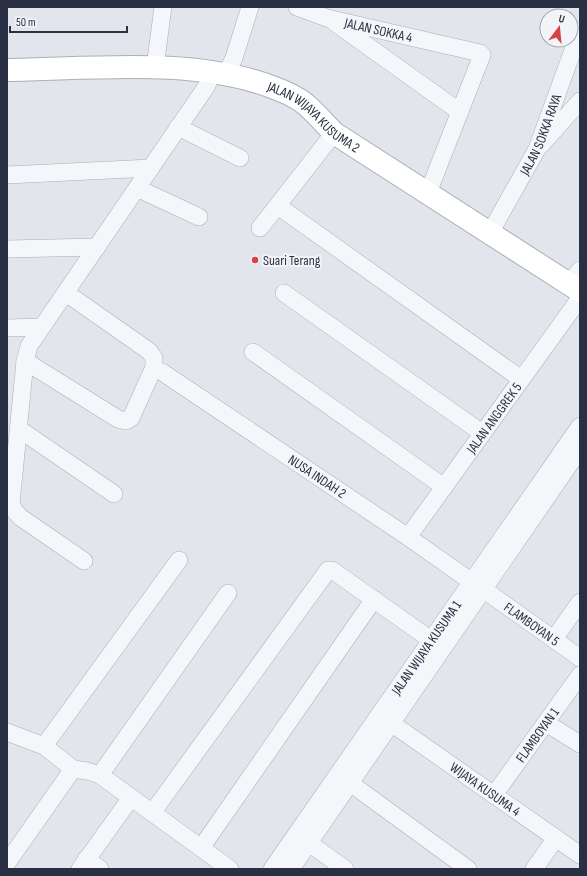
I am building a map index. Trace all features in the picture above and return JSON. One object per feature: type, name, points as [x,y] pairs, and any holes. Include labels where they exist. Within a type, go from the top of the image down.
[{"type":"street","points":[[155,67],[163,7]]},
{"type":"street","points":[[84,560],[37,530],[20,517],[11,504],[20,429],[25,361],[29,346],[206,87],[234,58],[250,7]]},
{"type":"street","points":[[297,7],[327,18]]},
{"type":"street","name":"JALAN SOKKA 4","points":[[327,18],[460,112]]},
{"type":"street","name":"JALAN SOKKA 4","points":[[327,18],[480,53],[482,56],[428,193]]},
{"type":"street","name":"JALAN SOKKA RAYA","points":[[490,233],[537,149],[580,32]]},
{"type":"street","name":"JALAN WIJAYA KUSUMA 2","points":[[7,70],[155,67],[190,69],[261,83],[304,102],[334,133],[490,233],[577,286]]},
{"type":"street","points":[[537,149],[554,132],[580,101]]},
{"type":"street","points":[[178,127],[240,158]]},
{"type":"street","points":[[260,228],[334,133]]},
{"type":"street","points":[[7,175],[151,168]]},
{"type":"street","points":[[137,188],[199,217]]},
{"type":"street","points":[[278,206],[521,379]]},
{"type":"street","points":[[7,249],[97,247]]},
{"type":"street","name":"JALAN ANGGREK 5","points":[[408,537],[521,379],[577,286]]},
{"type":"street","points":[[25,361],[118,419],[126,422],[132,418],[154,368],[154,358],[149,351],[66,293]]},
{"type":"street","points":[[284,293],[482,433]]},
{"type":"street","points":[[7,328],[41,327]]},
{"type":"street","points":[[253,352],[444,487]]},
{"type":"street","name":"NUSA INDAH 2","points":[[162,372],[408,537],[477,586]]},
{"type":"street","name":"JALAN WIJAYA KUSUMA 1","points":[[272,869],[437,644],[477,586],[580,426]]},
{"type":"street","points":[[20,429],[114,494]]},
{"type":"street","name":"JALAN WIJAYA KUSUMA 1","points":[[477,586],[580,449]]},
{"type":"street","points":[[44,746],[179,560]]},
{"type":"street","points":[[152,813],[325,572],[332,570],[437,644]]},
{"type":"street","name":"FLAMBOYAN 5","points":[[477,586],[580,658]]},
{"type":"street","points":[[100,775],[228,593]]},
{"type":"street","points":[[201,848],[374,599]]},
{"type":"street","points":[[554,639],[580,602]]},
{"type":"street","name":"JALAN WIJAYA KUSUMA 1","points":[[291,869],[391,723],[437,644]]},
{"type":"street","name":"FLAMBOYAN 1","points":[[494,795],[580,675]]},
{"type":"street","name":"WIJAYA KUSUMA 4","points":[[391,723],[580,855]]},
{"type":"street","points":[[546,723],[580,744]]},
{"type":"street","points":[[7,732],[44,746],[73,769],[100,775],[130,799],[230,869]]},
{"type":"street","points":[[7,863],[73,769]]},
{"type":"street","points":[[350,783],[468,869]]},
{"type":"street","points":[[100,869],[83,864],[130,799]]},
{"type":"street","points":[[534,869],[556,838]]},
{"type":"street","points":[[309,843],[345,869]]},
{"type":"place","name":"Suari Terang","points":[[255,260]]}]
